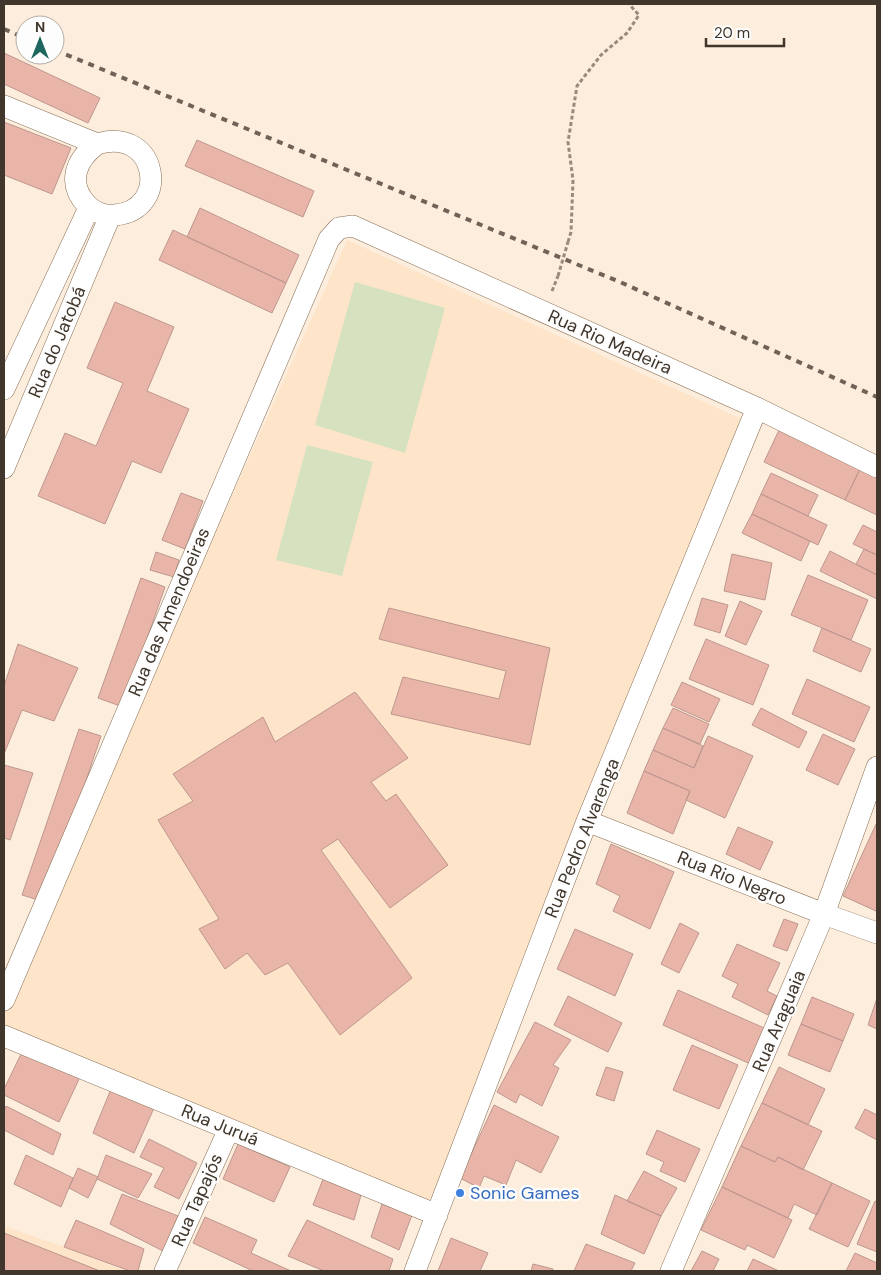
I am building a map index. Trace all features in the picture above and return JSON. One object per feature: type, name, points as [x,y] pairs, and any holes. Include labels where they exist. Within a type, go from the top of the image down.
[{"type":"street","points":[[4,106],[97,144]]},
{"type":"street","points":[[109,140],[121,141],[133,145],[143,154],[149,165],[152,177],[150,190],[144,201],[135,210],[123,215],[110,216],[90,208],[81,198],[76,187],[76,174],[79,162],[86,151],[97,144],[109,140]]},
{"type":"street","name":"Rua do Jatobá","points":[[4,389],[90,208]]},
{"type":"street","name":"Rua do Jatobá","points":[[4,468],[110,216]]},
{"type":"street","name":"Rua Rio Madeira","points":[[339,228],[353,226],[757,408],[877,467]]},
{"type":"street","name":"Rua das Amendoeiras","points":[[4,1000],[329,239],[339,228]]},
{"type":"street","name":"Rua Pedro Alvarenga","points":[[415,1271],[588,821],[757,408]]},
{"type":"street","name":"Rua Araguaia","points":[[672,1271],[824,914],[877,767]]},
{"type":"street","name":"Rua Rio Negro","points":[[588,821],[877,933]]},
{"type":"street","name":"Rua Juruá","points":[[4,1036],[436,1215]]},
{"type":"street","name":"Rua Tapajós","points":[[164,1271],[229,1129]]},
{"type":"path","points":[[558,276],[571,232],[573,180],[568,142],[577,86],[601,56],[627,33],[639,15],[629,4]]},
{"type":"shaded area","points":[[347,240],[746,421],[437,1215],[4,1036],[4,1002]]},
{"type":"shaded area","points":[[4,1226],[64,1247],[126,1271],[4,1271]]},
{"type":"green space","points":[[355,282],[445,308],[405,453],[315,425]]},
{"type":"green space","points":[[307,445],[373,462],[342,576],[276,560]]},
{"type":"building","points":[[4,53],[15,58],[15,65],[30,65],[100,98],[88,123],[4,84]]},
{"type":"building","points":[[4,122],[71,148],[52,194],[4,175]]},
{"type":"building","points":[[197,140],[314,191],[303,217],[185,166]]},
{"type":"building","points":[[200,208],[299,255],[286,283],[187,237]]},
{"type":"building","points":[[173,230],[286,283],[272,313],[159,260]]},
{"type":"building","points":[[115,302],[174,327],[147,391],[189,409],[161,473],[132,461],[105,524],[38,496],[65,433],[96,446],[123,383],[87,368]]},
{"type":"building","points":[[779,430],[860,469],[845,500],[764,462]]},
{"type":"building","points":[[860,469],[877,477],[877,515],[845,500]]},
{"type":"building","points":[[771,473],[818,495],[808,516],[761,494]]},
{"type":"building","points":[[181,493],[203,501],[185,549],[162,540]]},
{"type":"building","points":[[761,494],[827,525],[818,545],[752,514]]},
{"type":"building","points":[[752,514],[810,541],[801,561],[742,533]]},
{"type":"building","points":[[863,525],[877,532],[877,555],[853,544]]},
{"type":"building","points":[[864,549],[877,555],[877,575],[856,564]]},
{"type":"building","points":[[830,551],[877,575],[877,599],[820,571]]},
{"type":"building","points":[[156,552],[179,560],[174,577],[150,570]]},
{"type":"building","points":[[732,554],[772,563],[765,600],[724,591]]},
{"type":"building","points":[[808,575],[868,600],[851,640],[791,615]]},
{"type":"building","points":[[141,578],[165,587],[123,707],[98,698]]},
{"type":"building","points":[[702,598],[728,605],[720,633],[694,625]]},
{"type":"building","points":[[740,601],[762,611],[746,645],[725,636]]},
{"type":"building","points":[[389,608],[550,648],[530,745],[391,714],[403,677],[499,699],[506,671],[379,639]]},
{"type":"building","points":[[822,628],[871,649],[861,672],[813,651]]},
{"type":"building","points":[[706,639],[769,665],[753,705],[689,679]]},
{"type":"building","points":[[18,644],[78,668],[54,721],[22,710],[4,754],[4,686]]},
{"type":"building","points":[[807,679],[870,707],[854,742],[792,714]]},
{"type":"building","points":[[682,682],[720,699],[709,722],[671,705]]},
{"type":"building","points":[[355,692],[408,758],[371,782],[386,801],[396,794],[448,865],[390,908],[338,839],[321,850],[412,978],[340,1035],[288,963],[265,975],[247,953],[225,969],[199,929],[219,919],[158,820],[193,801],[173,774],[263,717],[275,742]]},
{"type":"building","points":[[673,708],[709,724],[700,744],[663,728]]},
{"type":"building","points":[[761,708],[807,732],[799,748],[752,725]]},
{"type":"building","points":[[663,728],[703,746],[694,768],[653,750]]},
{"type":"building","points":[[79,729],[101,736],[45,902],[22,895]]},
{"type":"building","points":[[823,734],[855,749],[838,785],[806,770]]},
{"type":"building","points":[[708,736],[753,756],[725,818],[686,800],[690,791],[644,771],[653,750],[694,768]]},
{"type":"building","points":[[4,765],[33,773],[10,840],[4,838]]},
{"type":"building","points":[[644,771],[690,791],[673,834],[627,813]]},
{"type":"building","points":[[877,822],[877,908],[876,911],[843,896]]},
{"type":"building","points":[[738,827],[773,842],[760,870],[726,854]]},
{"type":"building","points":[[611,844],[674,872],[650,929],[613,911],[620,896],[596,884]]},
{"type":"building","points":[[784,919],[798,924],[787,951],[773,946]]},
{"type":"building","points":[[680,923],[699,933],[679,973],[661,964]]},
{"type":"building","points":[[575,929],[633,954],[615,996],[557,969]]},
{"type":"building","points":[[737,944],[780,963],[767,991],[777,996],[768,1015],[732,997],[738,984],[722,976]]},
{"type":"building","points":[[678,990],[771,1031],[755,1066],[663,1025]]},
{"type":"building","points":[[568,996],[622,1023],[608,1052],[554,1025]]},
{"type":"building","points":[[812,997],[854,1014],[843,1041],[801,1024]]},
{"type":"building","points":[[877,998],[877,1029],[868,1025]]},
{"type":"building","points":[[535,1022],[571,1040],[553,1065],[559,1068],[542,1106],[520,1094],[516,1103],[497,1092]]},
{"type":"building","points":[[801,1024],[843,1041],[830,1072],[788,1055]]},
{"type":"building","points":[[692,1045],[738,1065],[719,1109],[673,1090]]},
{"type":"building","points":[[23,1050],[80,1077],[59,1122],[4,1095],[4,1089]]},
{"type":"building","points":[[606,1067],[623,1072],[614,1101],[596,1095]]},
{"type":"building","points":[[779,1067],[825,1089],[808,1125],[762,1103]]},
{"type":"building","points":[[111,1089],[154,1108],[134,1153],[93,1133]]},
{"type":"building","points":[[762,1103],[822,1131],[803,1170],[778,1157],[775,1162],[741,1146]]},
{"type":"building","points":[[494,1105],[559,1137],[541,1173],[516,1160],[506,1185],[484,1176],[479,1188],[460,1178]]},
{"type":"building","points":[[6,1106],[61,1134],[53,1155],[4,1130]]},
{"type":"building","points":[[865,1109],[877,1115],[877,1140],[855,1128]]},
{"type":"building","points":[[657,1130],[700,1149],[685,1182],[660,1171],[664,1162],[646,1154]]},
{"type":"building","points":[[149,1139],[197,1163],[179,1199],[154,1187],[164,1168],[140,1157]]},
{"type":"building","points":[[238,1144],[290,1167],[274,1202],[223,1179]]},
{"type":"building","points":[[741,1146],[775,1162],[778,1157],[832,1183],[817,1215],[794,1204],[788,1218],[722,1187]]},
{"type":"building","points":[[26,1155],[73,1178],[61,1207],[14,1184]]},
{"type":"building","points":[[106,1155],[152,1174],[138,1198],[97,1179]]},
{"type":"building","points":[[78,1168],[98,1177],[88,1198],[69,1188]]},
{"type":"building","points":[[644,1171],[677,1188],[661,1216],[627,1201]]},
{"type":"building","points":[[323,1179],[361,1195],[354,1220],[313,1205]]},
{"type":"building","points":[[832,1183],[870,1201],[848,1247],[809,1229]]},
{"type":"building","points":[[722,1187],[792,1220],[774,1258],[747,1245],[745,1250],[701,1230]]},
{"type":"building","points":[[122,1194],[178,1216],[163,1251],[110,1224]]},
{"type":"building","points":[[615,1195],[661,1216],[644,1254],[601,1234]]},
{"type":"building","points":[[875,1201],[877,1202],[877,1252],[857,1244]]},
{"type":"building","points":[[382,1204],[412,1215],[399,1250],[371,1237]]},
{"type":"building","points":[[205,1217],[257,1240],[251,1253],[291,1271],[253,1271],[193,1243]]},
{"type":"building","points":[[76,1220],[144,1249],[138,1271],[130,1271],[64,1247]]},
{"type":"building","points":[[307,1220],[393,1259],[389,1271],[324,1271],[288,1256]]},
{"type":"building","points":[[4,1233],[100,1271],[4,1270]]},
{"type":"building","points":[[451,1238],[488,1253],[480,1271],[438,1271]]},
{"type":"building","points":[[586,1244],[635,1263],[631,1271],[574,1271]]},
{"type":"building","points":[[702,1251],[719,1259],[713,1271],[691,1271]]},
{"type":"building","points":[[855,1253],[877,1263],[877,1271],[846,1271]]},
{"type":"building","points":[[753,1259],[779,1271],[747,1271]]},
{"type":"building","points":[[533,1264],[553,1269],[553,1271],[531,1271]]},
{"type":"railway","points":[[4,29],[15,34]]},
{"type":"railway","points":[[65,54],[620,282],[877,397]]},
{"type":"place","name":"Sonic Games","points":[[460,1193]]}]
